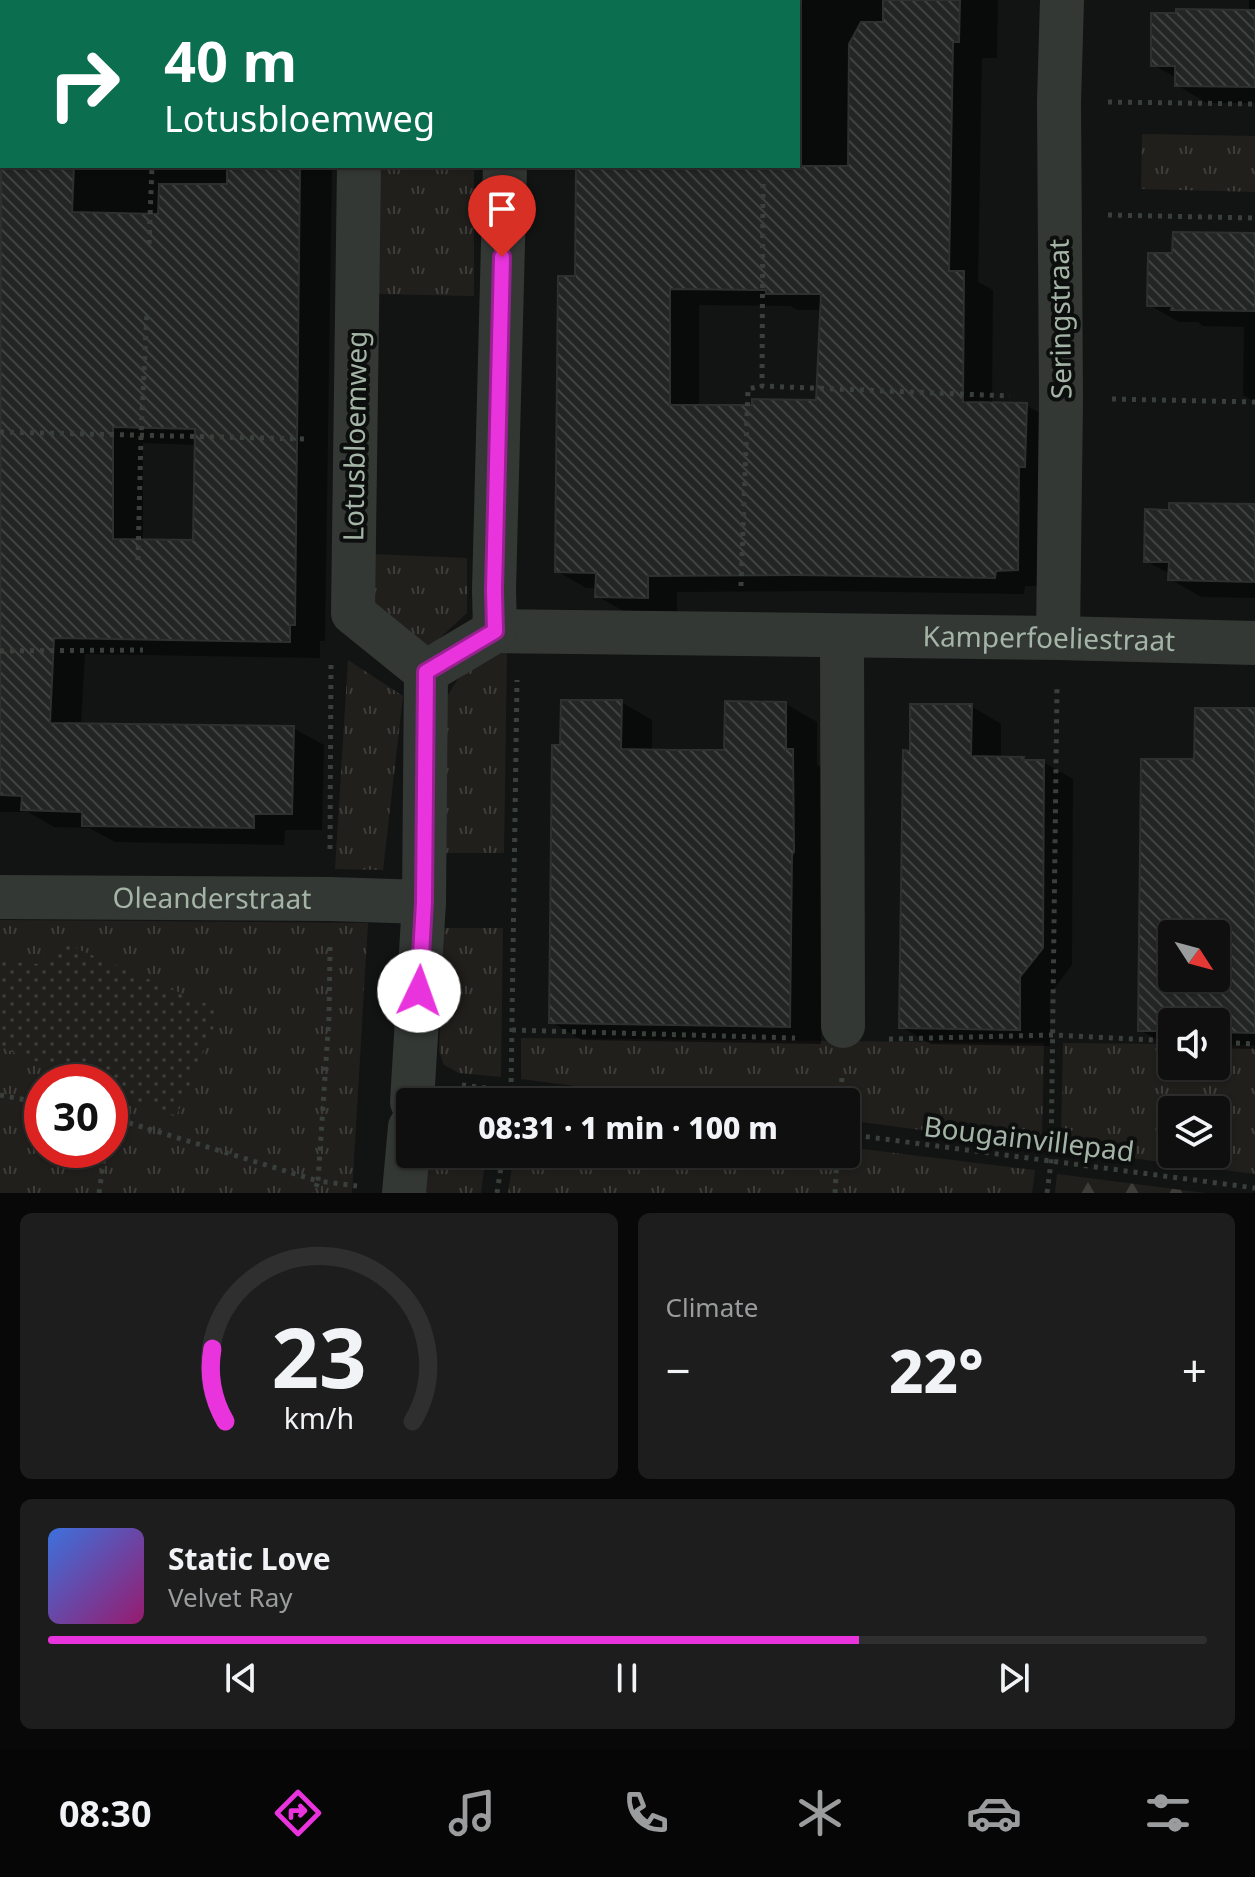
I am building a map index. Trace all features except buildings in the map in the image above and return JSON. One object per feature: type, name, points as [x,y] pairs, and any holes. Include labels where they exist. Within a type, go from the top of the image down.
[{"type":"street","name":"Seringstraat","points":[[1058,638],[1062,0]]},
{"type":"street","name":"Lotusbloemweg","points":[[353,613],[359,168]]},
{"type":"street","points":[[426,672],[495,631],[505,168]]},
{"type":"street","points":[[353,613],[426,672]]},
{"type":"street","name":"Kamperfoeliestraat","points":[[495,631],[1255,643]]},
{"type":"street","points":[[842,636],[843,1026]]},
{"type":"street","points":[[413,1088],[424,902],[426,672]]},
{"type":"street","name":"Oleanderstraat","points":[[0,897],[424,902]]},
{"type":"street","points":[[405,1192],[407,1168]]},
{"type":"path","points":[[1059,102],[1255,104]]},
{"type":"path","points":[[149,244],[152,168]]},
{"type":"path","points":[[762,386],[763,184]]},
{"type":"path","points":[[1059,214],[1255,218]]},
{"type":"path","points":[[138,560],[147,311]]},
{"type":"path","points":[[740,635],[748,389],[762,386],[1255,402]]},
{"type":"path","points":[[0,432],[355,440]]},
{"type":"path","points":[[314,1193],[318,1181],[329,1017],[331,654],[353,613]]},
{"type":"path","points":[[495,631],[517,656],[511,1088]]},
{"type":"path","points":[[1047,1193],[1051,1162],[1058,638]]},
{"type":"path","points":[[0,651],[143,650]]},
{"type":"path","points":[[1230,1043],[1255,1044]]},
{"type":"path","points":[[0,1095],[24,1100]]},
{"type":"path","points":[[128,1123],[318,1181],[405,1192]]},
{"type":"path","name":"Bougainvillepad","points":[[860,1136],[1255,1188]]},
{"type":"path","points":[[99,1193],[102,1168]]},
{"type":"path","points":[[497,1193],[501,1168]]},
{"type":"path","points":[[835,1193],[836,1168]]},
{"type":"green space","points":[[1142,134],[1255,136],[1255,192],[1141,189]]},
{"type":"green space","points":[[378,168],[474,168],[474,296],[377,294]]},
{"type":"green space","points":[[371,554],[467,558],[467,613],[429,648],[373,606]]},
{"type":"green space","points":[[507,651],[504,853],[446,853],[447,697],[471,666]]},
{"type":"green space","points":[[348,660],[403,696],[383,870],[335,869]]},
{"type":"green space","points":[[0,920],[368,923],[352,1193],[0,1193]]},
{"type":"green space","points":[[444,928],[503,928],[501,1077],[459,1073],[444,1065],[439,1051]]},
{"type":"green space","points":[[61,942],[221,1010],[176,1117],[128,1097],[128,1064],[43,1064],[0,1047],[0,961],[38,964]]},
{"type":"green space","points":[[521,1038],[1044,1043],[1042,1137],[1033,1145],[860,1122],[860,1088],[591,1088],[521,1079]]},
{"type":"green space","points":[[1063,1043],[1158,1044],[1158,1080],[1230,1080],[1230,1045],[1255,1045],[1255,1174],[1208,1168],[1230,1168],[1230,1096],[1158,1096],[1158,1161],[1069,1150],[1061,1137]]},
{"type":"green space","points":[[860,1149],[1035,1170],[1032,1193],[508,1193],[512,1168],[860,1168]]},
{"type":"green space","points":[[428,1168],[484,1168],[481,1193],[424,1193]]},
{"type":"green space","points":[[1057,1174],[1205,1193],[1055,1193]]},
{"type":"route","points":[[419,991],[424,902],[426,672],[495,631],[502,257]]}]
